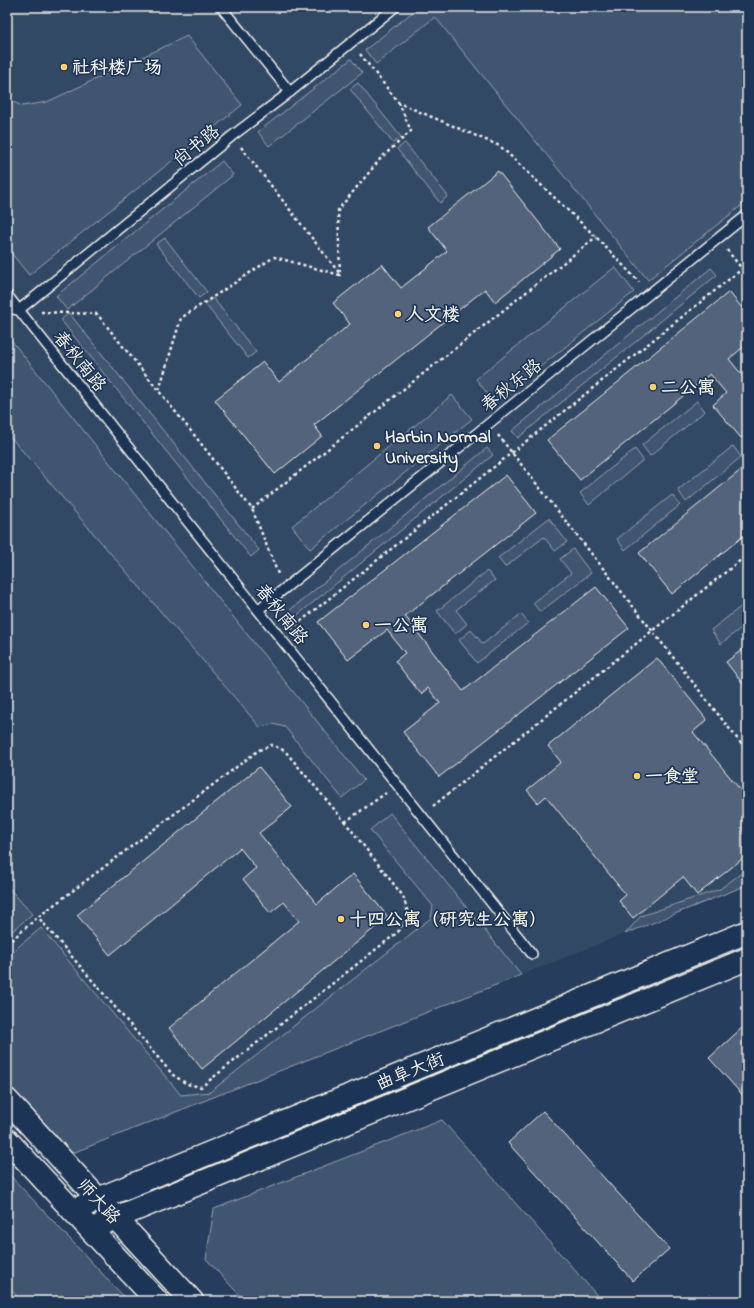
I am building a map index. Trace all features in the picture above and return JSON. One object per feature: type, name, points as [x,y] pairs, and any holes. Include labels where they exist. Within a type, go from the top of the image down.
[{"type":"street","name":"曲阜大街","points":[[73,1211],[98,1199],[747,932]]},
{"type":"street","name":"曲阜大街","points":[[91,1230],[115,1218],[747,959]]},
{"type":"street","name":"师大路","points":[[7,1100],[192,1301]]},
{"type":"street","name":"师大路","points":[[7,1140],[157,1301]]},
{"type":"lane","points":[[221,7],[290,92]]},
{"type":"lane","name":"尚书路","points":[[19,310],[232,136],[290,92],[395,7]]},
{"type":"lane","name":"春秋东路","points":[[258,610],[747,215]]},
{"type":"lane","name":"春秋南路","points":[[7,295],[532,954]]},
{"type":"lane","points":[[7,308],[19,310]]},
{"type":"path","points":[[340,275],[338,210],[381,158],[411,131],[399,103],[351,42]]},
{"type":"path","points":[[399,103],[500,146],[596,237],[650,294]]},
{"type":"path","points":[[232,136],[340,275]]},
{"type":"path","points":[[252,509],[596,237]]},
{"type":"path","points":[[718,238],[747,275]]},
{"type":"path","points":[[159,390],[181,318],[274,257],[340,275]]},
{"type":"path","points":[[280,638],[742,269]]},
{"type":"path","points":[[19,310],[97,314],[159,390],[252,509],[284,589]]},
{"type":"path","points":[[489,424],[747,751]]},
{"type":"path","points":[[422,815],[747,555]]},
{"type":"path","points":[[7,944],[38,917],[259,750],[272,745],[285,751],[346,822],[403,896],[408,912],[398,932],[201,1086],[187,1084],[173,1075],[38,917]]},
{"type":"path","points":[[346,822],[397,784]]},
{"type":"shaded area","name":"Harbin Normal University","points":[[7,7],[747,7],[747,885],[65,1156],[7,1091]]},
{"type":"shaded area","points":[[419,7],[743,7],[747,12],[747,201],[648,280],[435,17],[376,64],[365,50]]},
{"type":"shaded area","points":[[187,36],[242,105],[29,275],[7,248],[7,99],[22,106],[47,102]]},
{"type":"shaded area","points":[[351,59],[362,73],[269,146],[258,132]]},
{"type":"shaded area","points":[[358,83],[401,137],[393,143],[350,89]]},
{"type":"shaded area","points":[[405,143],[448,196],[440,203],[397,149]]},
{"type":"shaded area","points":[[222,161],[233,175],[67,310],[56,296]]},
{"type":"shaded area","points":[[165,238],[207,292],[199,298],[156,244]]},
{"type":"shaded area","points":[[615,267],[634,292],[495,403],[476,379]]},
{"type":"shaded area","points":[[711,268],[717,275],[518,438],[512,431]]},
{"type":"shaded area","points":[[213,298],[256,352],[248,358],[205,304]]},
{"type":"shaded area","points":[[69,313],[259,550],[251,557],[61,320]]},
{"type":"shaded area","points":[[7,335],[364,780],[342,798],[285,727],[273,724],[260,727],[7,433]]},
{"type":"shaded area","points":[[452,395],[472,419],[310,549],[292,526]]},
{"type":"shaded area","points":[[697,401],[705,411],[650,456],[642,445]]},
{"type":"shaded area","points":[[733,446],[741,457],[686,502],[678,490]]},
{"type":"shaded area","points":[[487,448],[493,455],[294,618],[289,611]]},
{"type":"shaded area","points":[[635,449],[643,460],[589,505],[580,493]]},
{"type":"shaded area","points":[[672,495],[680,505],[625,550],[617,539]]},
{"type":"shaded area","points":[[549,518],[567,542],[555,551],[544,537],[505,567],[498,558]]},
{"type":"shaded area","points":[[573,549],[591,573],[540,612],[533,603],[571,573],[560,559]]},
{"type":"shaded area","points":[[487,571],[495,580],[456,610],[467,624],[455,634],[437,611]]},
{"type":"shaded area","points":[[747,602],[747,623],[721,644],[711,630]]},
{"type":"shaded area","points":[[521,614],[528,623],[477,663],[459,640],[471,630],[483,644]]},
{"type":"shaded area","points":[[390,813],[521,975],[65,1156],[7,1091],[7,956],[41,928],[181,1095],[210,1092],[431,918],[433,906],[370,830]]},
{"type":"shaded area","points":[[747,869],[747,885],[625,934],[641,916],[720,889]]},
{"type":"shaded area","points":[[7,886],[32,914],[7,936]]},
{"type":"shaded area","points":[[442,1120],[602,1301],[245,1301],[206,1259],[214,1209]]},
{"type":"shaded area","points":[[7,1172],[128,1301],[21,1301],[7,1285]]},
{"type":"building","name":"人文楼","points":[[498,171],[560,249],[495,302],[485,289],[314,425],[322,436],[275,474],[215,400],[263,362],[279,382],[350,324],[333,303],[382,264],[401,288],[447,251],[428,227]]},
{"type":"building","name":"二公寓","points":[[729,292],[747,314],[747,344],[729,359],[747,381],[747,433],[741,438],[713,405],[726,393],[710,374],[580,480],[547,440]]},
{"type":"building","points":[[747,465],[747,533],[672,594],[639,553]]},
{"type":"building","name":"一公寓","points":[[506,475],[536,513],[405,616],[463,691],[596,587],[629,628],[439,777],[403,732],[440,703],[428,688],[421,694],[395,661],[405,653],[387,630],[348,660],[318,622]]},
{"type":"building","points":[[747,646],[747,689],[726,662]]},
{"type":"building","name":"一食堂","points":[[657,658],[707,720],[693,732],[747,798],[747,855],[697,895],[683,877],[633,918],[619,901],[626,895],[546,796],[538,803],[527,790],[561,762],[548,746]]},
{"type":"building","name":"十四公寓（研究生公寓）","points":[[259,767],[292,807],[259,833],[317,904],[353,874],[388,917],[202,1069],[169,1028],[299,921],[284,902],[270,913],[243,879],[256,868],[240,848],[110,955],[77,915]]},
{"type":"building","points":[[744,1026],[747,1029],[747,1100],[709,1058]]},
{"type":"building","points":[[543,1111],[669,1249],[633,1281],[508,1143]]},
{"type":"building","points":[[710,1294],[716,1301],[702,1301]]},
{"type":"place","name":"社科楼广场","points":[[64,67]]},
{"type":"place","name":"人文楼","points":[[398,314]]},
{"type":"place","name":"二公寓","points":[[653,387]]},
{"type":"place","name":"Harbin Normal University","points":[[377,446]]},
{"type":"place","name":"一公寓","points":[[366,625]]},
{"type":"place","name":"一食堂","points":[[637,776]]},
{"type":"place","name":"十四公寓（研究生公寓）","points":[[341,919]]}]
